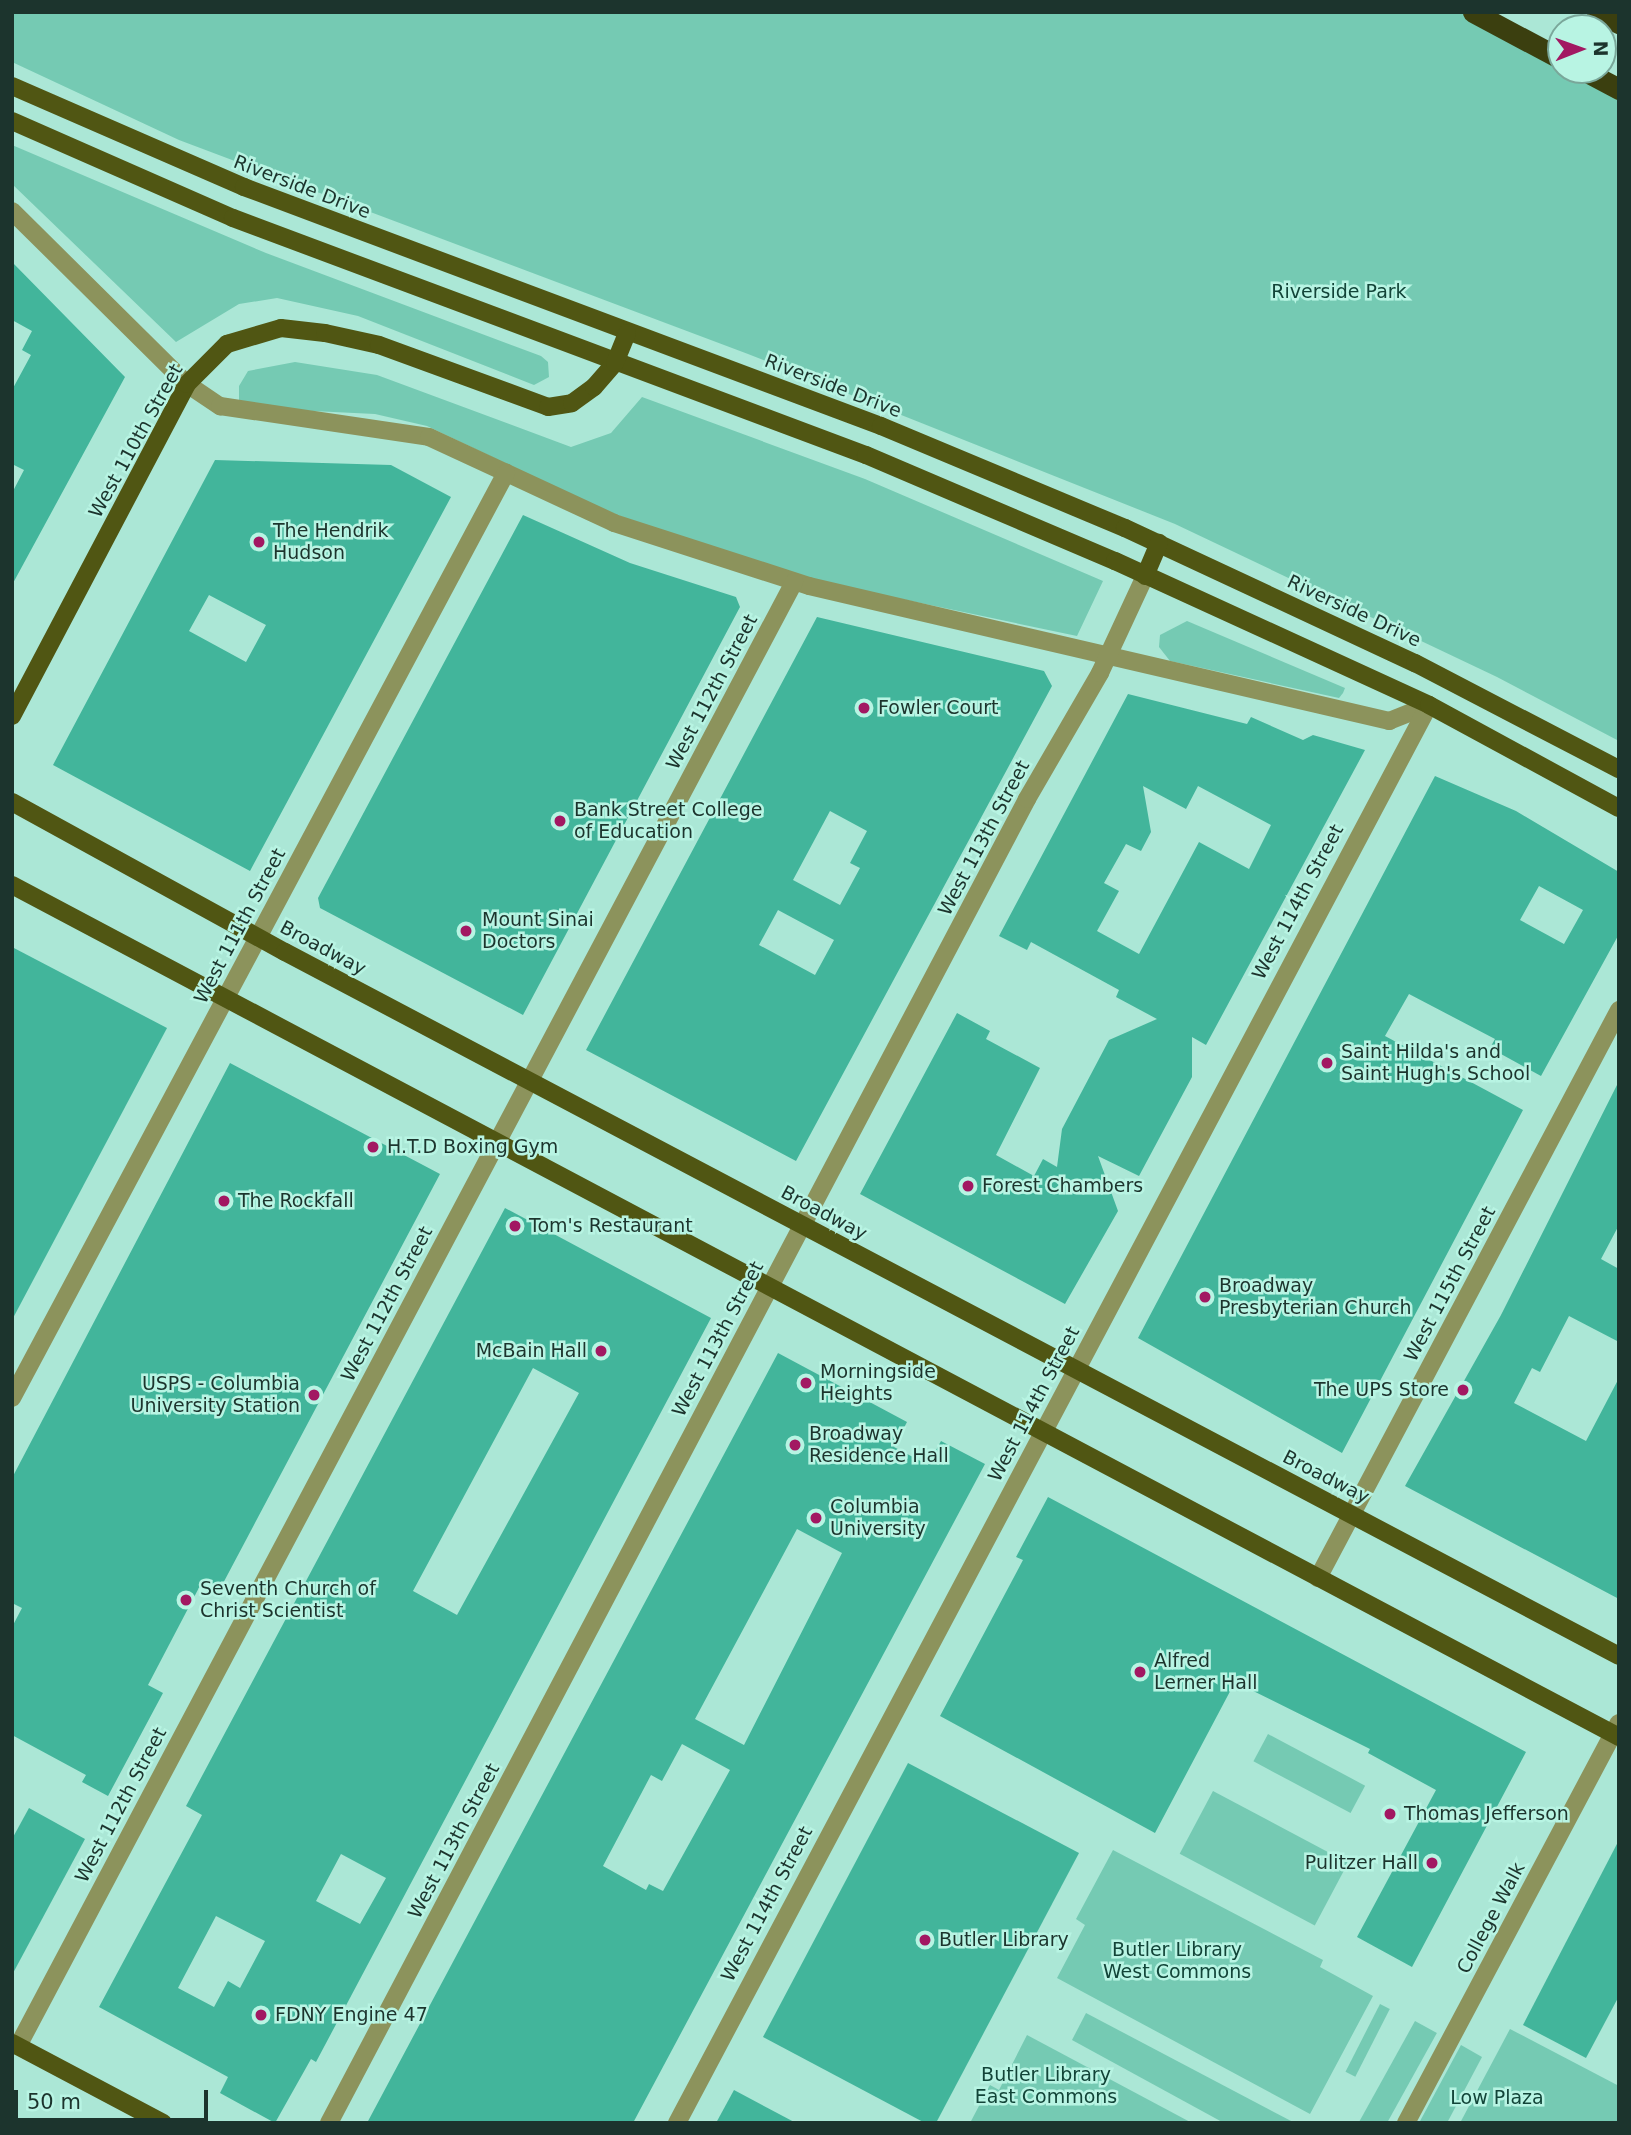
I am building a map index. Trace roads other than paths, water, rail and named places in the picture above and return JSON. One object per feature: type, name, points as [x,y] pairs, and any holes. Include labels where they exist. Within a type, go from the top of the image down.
[{"type":"highway","points":[[1473,12],[1547,52]]},
{"type":"highway","points":[[1597,12],[1619,23]]},
{"type":"main road","name":"Riverside Drive","points":[[12,86],[244,187],[627,333],[881,426],[1160,543],[1441,676],[1619,769]]},
{"type":"main road","points":[[12,121],[233,218],[866,455],[1145,576],[1429,705],[1619,808]]},
{"type":"main road","name":"West 110th Street","points":[[12,716],[187,384],[233,340],[281,328],[379,345],[548,407],[583,396],[615,363]]},
{"type":"main road","points":[[615,363],[627,333]]},
{"type":"main road","points":[[1145,576],[1160,543]]},
{"type":"main road","points":[[1429,705],[1441,676]]},
{"type":"main road","name":"Broadway","points":[[12,802],[257,937],[1619,1656]]},
{"type":"main road","points":[[12,884],[1318,1578],[1617,1731]]},
{"type":"main road","points":[[15,2044],[163,2123]]},
{"type":"street","points":[[12,211],[206,400],[248,414],[418,433],[614,523],[794,582],[1389,721],[1429,705]]},
{"type":"street","name":"West 111th Street","points":[[12,1398],[506,473]]},
{"type":"street","name":"West 113th Street","points":[[329,2123],[769,1286],[1110,655],[1145,576]]},
{"type":"street","name":"West 112th Street","points":[[15,2044],[794,582]]},
{"type":"street","name":"West 114th Street","points":[[677,2123],[1429,705]]},
{"type":"street","name":"West 115th Street","points":[[1318,1578],[1619,1010]]},
{"type":"street","name":"College Walk","points":[[1406,2123],[1617,1731]]},
{"type":"place","name":"The Hendrik Hudson","points":[[259,542]]},
{"type":"place","name":"Fowler Court","points":[[864,708]]},
{"type":"place","name":"Bank Street College of Education","points":[[560,821]]},
{"type":"place","name":"Mount Sinai Doctors","points":[[466,931]]},
{"type":"place","name":"Saint Hilda's and Saint Hugh's School","points":[[1327,1063]]},
{"type":"place","name":"H.T.D Boxing Gym","points":[[373,1147]]},
{"type":"place","name":"Forest Chambers","points":[[968,1186]]},
{"type":"place","name":"The Rockfall","points":[[224,1201]]},
{"type":"place","name":"Tom's Restaurant","points":[[515,1226]]},
{"type":"place","name":"Broadway Presbyterian Church","points":[[1205,1297]]},
{"type":"place","name":"McBain Hall","points":[[601,1351]]},
{"type":"place","name":"Morningside Heights","points":[[806,1383]]},
{"type":"place","name":"The UPS Store","points":[[1463,1390]]},
{"type":"place","name":"USPS - Columbia University Station","points":[[314,1395]]},
{"type":"place","name":"Broadway Residence Hall","points":[[795,1445]]},
{"type":"place","name":"Columbia University","points":[[816,1518]]},
{"type":"place","name":"Seventh Church of Christ Scientist","points":[[186,1600]]},
{"type":"place","name":"Alfred Lerner Hall","points":[[1140,1672]]},
{"type":"place","name":"Thomas Jefferson","points":[[1390,1814]]},
{"type":"place","name":"Pulitzer Hall","points":[[1432,1863]]},
{"type":"place","name":"Butler Library","points":[[925,1940]]},
{"type":"place","name":"FDNY Engine 47","points":[[261,2015]]},
{"type":"park label","name":"Riverside Park","points":[[1339,292]]},
{"type":"park label","name":"Butler Library West Commons","points":[[1177,1961]]},
{"type":"park label","name":"Butler Library East Commons","points":[[1046,2086]]},
{"type":"park label","name":"Low Plaza","points":[[1497,2098]]}]
